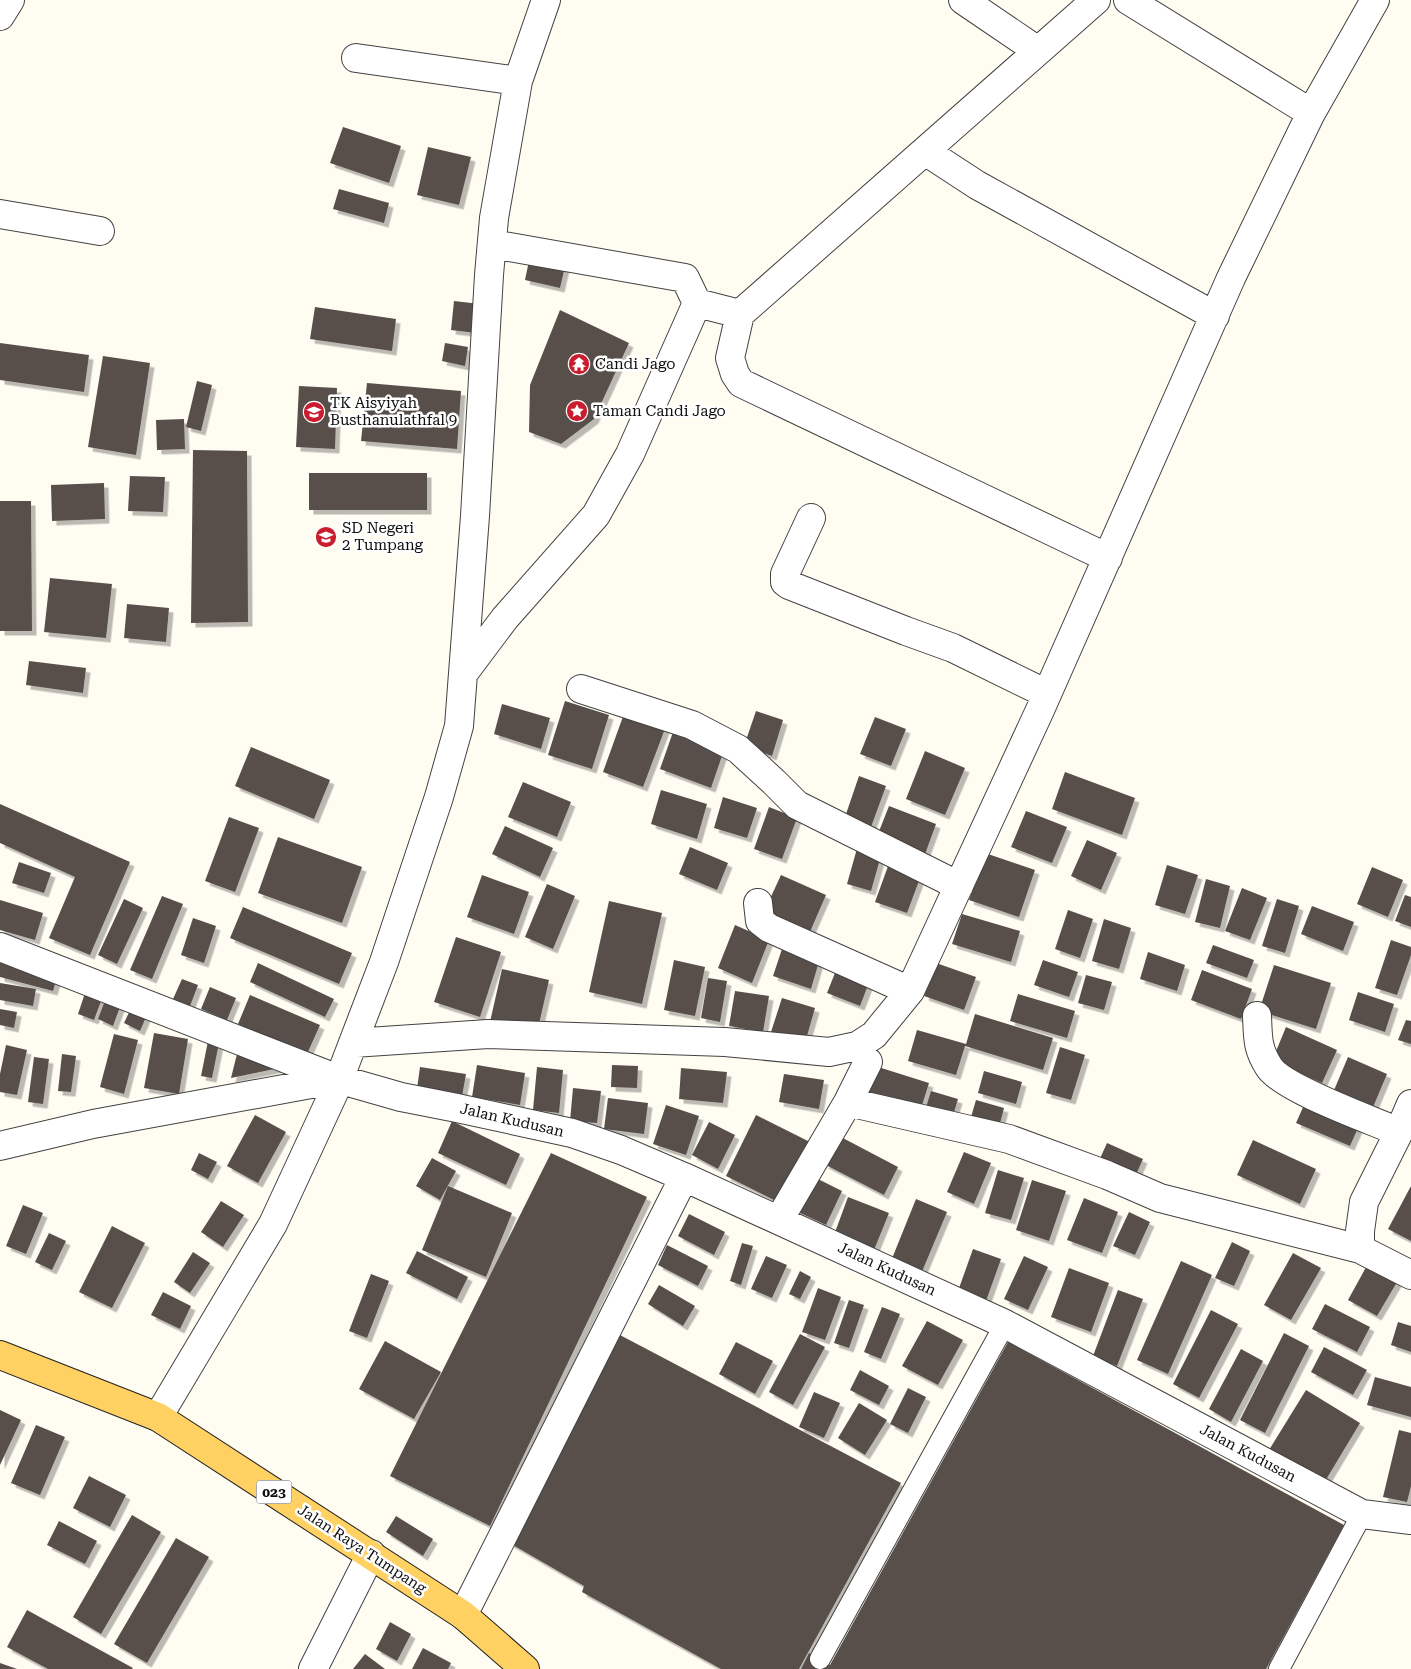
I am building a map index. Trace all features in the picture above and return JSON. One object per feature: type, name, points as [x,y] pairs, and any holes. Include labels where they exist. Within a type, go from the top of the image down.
[{"type":"main road","name":"Jalan Raya Tumpang","points":[[0,1355],[158,1417],[463,1615],[525,1669]]},
{"type":"street","points":[[0,16],[10,0]]},
{"type":"street","points":[[158,1417],[273,1224],[338,1079],[384,962],[439,797],[459,726],[476,516],[489,275],[494,218],[518,82],[546,0]]},
{"type":"street","points":[[963,0],[1038,51]]},
{"type":"street","points":[[1096,0],[740,314],[730,358],[735,374],[741,383],[1108,558]]},
{"type":"street","points":[[1128,0],[1311,113]]},
{"type":"street","points":[[353,1042],[488,1034],[725,1042],[829,1052],[857,1046],[874,1035],[910,991],[1047,694],[1235,270],[1311,113],[1375,0]]},
{"type":"street","points":[[356,58],[518,82]]},
{"type":"street","points":[[926,151],[977,185],[1215,316]]},
{"type":"street","points":[[0,214],[100,231]]},
{"type":"street","points":[[463,674],[505,618],[596,515],[630,454],[697,303],[685,278],[492,244]]},
{"type":"street","points":[[697,303],[740,314]]},
{"type":"street","points":[[811,518],[785,574],[785,582],[789,585],[953,648],[1047,694]]},
{"type":"street","points":[[581,689],[692,725],[738,749],[797,805],[959,886]]},
{"type":"street","points":[[758,903],[760,921],[769,928],[910,991]]},
{"type":"street","name":"Jalan Kudusan","points":[[0,947],[338,1079],[401,1097],[572,1134],[621,1150],[1005,1324],[1362,1514],[1411,1520]]},
{"type":"street","points":[[1257,1016],[1258,1044],[1270,1069],[1296,1088],[1399,1132]]},
{"type":"street","points":[[779,1220],[848,1102],[868,1062]]},
{"type":"street","points":[[0,1146],[93,1124],[338,1079]]},
{"type":"street","points":[[848,1102],[1009,1139],[1107,1175],[1160,1198],[1360,1249],[1411,1275]]},
{"type":"street","points":[[1360,1249],[1360,1231],[1364,1202],[1411,1104]]},
{"type":"street","points":[[463,1615],[684,1177]]},
{"type":"street","points":[[313,1669],[371,1554]]},
{"type":"lane","points":[[820,1659],[1005,1324]]},
{"type":"lane","points":[[1279,1669],[1362,1514]]},
{"type":"building","points":[[343,127],[401,146],[389,183],[330,163]]},
{"type":"building","points":[[428,147],[471,157],[459,205],[417,195]]},
{"type":"building","points":[[339,189],[389,203],[384,223],[333,209]]},
{"type":"building","points":[[530,256],[566,262],[560,288],[525,280]]},
{"type":"building","points":[[454,301],[480,304],[476,333],[451,330]]},
{"type":"building","points":[[315,307],[396,319],[392,351],[310,339]]},
{"type":"building","name":"Candi Jago","points":[[560,310],[629,343],[594,419],[561,444],[529,432],[530,385]]},
{"type":"building","points":[[0,343],[89,355],[84,392],[0,380]]},
{"type":"building","points":[[445,343],[468,347],[465,366],[442,361]]},
{"type":"building","points":[[103,356],[150,363],[136,455],[88,447]]},
{"type":"building","points":[[197,381],[212,385],[201,431],[186,427]]},
{"type":"building","points":[[367,383],[461,391],[457,449],[361,441]]},
{"type":"building","points":[[299,386],[337,388],[335,449],[296,447]]},
{"type":"building","points":[[184,419],[185,449],[157,450],[156,420]]},
{"type":"building","points":[[193,450],[247,451],[248,622],[191,623]]},
{"type":"building","points":[[309,473],[427,473],[427,510],[309,510]]},
{"type":"building","points":[[130,476],[165,477],[163,512],[128,511]]},
{"type":"building","points":[[104,483],[105,519],[52,521],[51,485]]},
{"type":"building","points":[[0,501],[31,501],[32,631],[0,631]]},
{"type":"building","points":[[50,578],[112,584],[106,638],[44,632]]},
{"type":"building","points":[[127,604],[169,608],[166,642],[124,638]]},
{"type":"building","points":[[29,661],[86,668],[83,693],[26,685]]},
{"type":"building","points":[[565,701],[609,715],[592,769],[548,755]]},
{"type":"building","points":[[502,704],[550,718],[541,749],[494,734]]},
{"type":"building","points":[[625,711],[666,726],[643,787],[603,772]]},
{"type":"building","points":[[756,711],[783,720],[772,756],[744,746]]},
{"type":"building","points":[[875,717],[906,729],[891,766],[860,754]]},
{"type":"building","points":[[673,732],[724,750],[711,788],[660,769]]},
{"type":"building","points":[[251,747],[330,780],[314,819],[235,786]]},
{"type":"building","points":[[925,751],[965,768],[945,815],[906,799]]},
{"type":"building","points":[[1065,772],[1135,798],[1122,835],[1052,809]]},
{"type":"building","points":[[859,776],[886,786],[871,827],[845,817]]},
{"type":"building","points":[[523,782],[571,802],[557,837],[508,817]]},
{"type":"building","points":[[661,790],[707,804],[697,839],[651,824]]},
{"type":"building","points":[[723,797],[757,808],[747,838],[714,828]]},
{"type":"building","points":[[0,804],[130,862],[90,955],[49,938],[75,877],[0,843]]},
{"type":"building","points":[[889,806],[936,824],[924,857],[876,839]]},
{"type":"building","points":[[769,807],[797,818],[782,859],[754,849]]},
{"type":"building","points":[[1026,811],[1067,827],[1052,863],[1011,847]]},
{"type":"building","points":[[229,817],[259,828],[235,892],[205,881]]},
{"type":"building","points":[[505,826],[553,848],[540,877],[492,854]]},
{"type":"building","points":[[278,837],[362,867],[342,923],[258,893]]},
{"type":"building","points":[[1087,840],[1117,853],[1101,890],[1071,876]]},
{"type":"building","points":[[858,845],[882,852],[871,891],[847,884]]},
{"type":"building","points":[[690,847],[728,863],[717,890],[679,874]]},
{"type":"building","points":[[985,853],[1035,870],[1019,917],[969,900]]},
{"type":"building","points":[[891,858],[923,870],[907,913],[875,902]]},
{"type":"building","points":[[19,862],[51,873],[44,893],[12,883]]},
{"type":"building","points":[[1167,865],[1198,875],[1185,914],[1155,905]]},
{"type":"building","points":[[1372,867],[1403,880],[1388,917],[1357,904]]},
{"type":"building","points":[[482,875],[529,892],[514,934],[467,917]]},
{"type":"building","points":[[781,875],[826,895],[809,934],[763,914]]},
{"type":"building","points":[[1206,879],[1230,886],[1220,928],[1195,922]]},
{"type":"building","points":[[547,884],[575,896],[553,949],[525,937]]},
{"type":"building","points":[[1242,888],[1267,898],[1250,940],[1225,931]]},
{"type":"building","points":[[1405,895],[1411,897],[1411,927],[1395,921]]},
{"type":"building","points":[[162,896],[183,904],[152,979],[130,970]]},
{"type":"building","points":[[124,899],[143,908],[117,964],[98,955]]},
{"type":"building","points":[[1277,899],[1299,906],[1285,953],[1262,946]]},
{"type":"building","points":[[0,900],[43,913],[35,940],[0,930]]},
{"type":"building","points":[[609,901],[662,913],[642,1004],[589,992]]},
{"type":"building","points":[[1312,906],[1354,922],[1343,951],[1301,934]]},
{"type":"building","points":[[243,907],[352,953],[339,984],[230,938]]},
{"type":"building","points":[[1068,910],[1093,919],[1080,958],[1055,949]]},
{"type":"building","points":[[962,914],[1020,931],[1011,962],[952,944]]},
{"type":"building","points":[[193,918],[216,926],[204,963],[181,955]]},
{"type":"building","points":[[1104,919],[1131,928],[1119,969],[1092,961]]},
{"type":"building","points":[[735,925],[769,940],[752,983],[718,968]]},
{"type":"building","points":[[456,937],[501,952],[480,1017],[434,1002]]},
{"type":"building","points":[[1391,940],[1411,947],[1411,955],[1397,995],[1375,988]]},
{"type":"building","points":[[1213,945],[1254,960],[1247,978],[1206,963]]},
{"type":"building","points":[[783,946],[820,958],[811,989],[773,976]]},
{"type":"building","points":[[1148,952],[1185,965],[1177,991],[1140,979]]},
{"type":"building","points":[[0,960],[58,974],[53,991],[0,977]]},
{"type":"building","points":[[674,960],[705,967],[695,1016],[664,1010]]},
{"type":"building","points":[[1043,960],[1078,972],[1069,997],[1034,985]]},
{"type":"building","points":[[258,963],[334,999],[325,1017],[250,982]]},
{"type":"building","points":[[936,963],[976,977],[964,1010],[924,996]]},
{"type":"building","points":[[1274,965],[1331,983],[1316,1029],[1259,1011]]},
{"type":"building","points":[[837,968],[870,980],[860,1006],[827,993]]},
{"type":"building","points":[[502,969],[549,980],[537,1033],[490,1022]]},
{"type":"building","points":[[1202,970],[1252,989],[1241,1019],[1191,1000]]},
{"type":"building","points":[[1086,975],[1112,982],[1104,1010],[1078,1003]]},
{"type":"building","points":[[708,978],[727,981],[720,1022],[701,1018]]},
{"type":"building","points":[[182,979],[198,985],[190,1006],[173,999]]},
{"type":"building","points":[[0,983],[36,989],[33,1006],[0,1000]]},
{"type":"building","points":[[87,987],[104,993],[94,1020],[78,1014]]},
{"type":"building","points":[[210,987],[236,998],[227,1020],[201,1009]]},
{"type":"building","points":[[109,990],[124,996],[113,1026],[98,1019]]},
{"type":"building","points":[[735,991],[769,996],[763,1032],[729,1026]]},
{"type":"building","points":[[1358,992],[1394,1004],[1385,1032],[1349,1020]]},
{"type":"building","points":[[1018,994],[1075,1011],[1067,1038],[1010,1021]]},
{"type":"building","points":[[250,995],[320,1025],[307,1054],[238,1024]]},
{"type":"building","points":[[782,998],[815,1008],[805,1043],[771,1032]]},
{"type":"building","points":[[133,1004],[149,1010],[140,1031],[124,1023]]},
{"type":"building","points":[[0,1009],[17,1012],[14,1028],[0,1025]]},
{"type":"building","points":[[975,1014],[1053,1038],[1043,1070],[965,1046],[956,1075],[908,1061],[917,1030],[966,1044]]},
{"type":"building","points":[[1406,1020],[1411,1021],[1411,1044],[1398,1040]]},
{"type":"building","points":[[1286,1027],[1337,1050],[1322,1083],[1272,1061]]},
{"type":"building","points":[[154,1033],[188,1039],[179,1094],[144,1088]]},
{"type":"building","points":[[114,1034],[138,1040],[124,1094],[100,1087]]},
{"type":"building","points":[[209,1036],[220,1038],[212,1078],[201,1076]]},
{"type":"building","points":[[6,1045],[27,1050],[17,1095],[0,1092],[0,1074]]},
{"type":"building","points":[[239,1046],[279,1068],[231,1078]]},
{"type":"building","points":[[1060,1047],[1085,1055],[1071,1100],[1046,1093]]},
{"type":"building","points":[[62,1054],[76,1056],[71,1092],[58,1091]]},
{"type":"building","points":[[34,1057],[49,1059],[43,1104],[28,1102]]},
{"type":"building","points":[[1348,1057],[1387,1074],[1371,1112],[1332,1095]]},
{"type":"building","points":[[477,1065],[525,1073],[520,1105],[472,1097]]},
{"type":"building","points":[[612,1065],[638,1066],[637,1088],[611,1087]]},
{"type":"building","points":[[875,1066],[929,1083],[919,1115],[865,1099]]},
{"type":"building","points":[[420,1067],[466,1074],[461,1102],[416,1096]]},
{"type":"building","points":[[537,1067],[563,1070],[559,1113],[533,1110]]},
{"type":"building","points":[[681,1068],[727,1072],[723,1103],[679,1099]]},
{"type":"building","points":[[984,1071],[1022,1082],[1016,1104],[978,1093]]},
{"type":"building","points":[[784,1074],[824,1080],[819,1109],[779,1102]]},
{"type":"building","points":[[573,1088],[601,1091],[597,1123],[570,1121]]},
{"type":"building","points":[[931,1091],[958,1099],[951,1122],[924,1114]]},
{"type":"building","points":[[1308,1096],[1362,1119],[1350,1146],[1296,1123]]},
{"type":"building","points":[[608,1098],[648,1103],[644,1134],[604,1129]]},
{"type":"building","points":[[976,1100],[1004,1108],[998,1131],[969,1124]]},
{"type":"building","points":[[666,1105],[699,1116],[686,1155],[653,1144]]},
{"type":"building","points":[[255,1115],[286,1132],[258,1183],[227,1166]]},
{"type":"building","points":[[756,1115],[810,1142],[780,1203],[726,1176]]},
{"type":"building","points":[[452,1121],[520,1154],[506,1185],[438,1153]]},
{"type":"building","points":[[709,1122],[735,1135],[718,1169],[692,1155]]},
{"type":"building","points":[[839,1136],[898,1167],[884,1195],[824,1164]]},
{"type":"building","points":[[1253,1140],[1316,1169],[1300,1204],[1237,1175]]},
{"type":"building","points":[[1107,1143],[1143,1159],[1134,1179],[1098,1163]]},
{"type":"building","points":[[964,1152],[991,1163],[974,1204],[947,1192]]},
{"type":"building","points":[[199,1153],[217,1162],[208,1179],[191,1170]]},
{"type":"building","points":[[551,1153],[647,1197],[490,1526],[390,1476]]},
{"type":"building","points":[[432,1158],[456,1171],[440,1200],[416,1186]]},
{"type":"building","points":[[998,1170],[1024,1178],[1011,1220],[985,1213]]},
{"type":"building","points":[[810,1175],[842,1191],[826,1225],[794,1210]]},
{"type":"building","points":[[1032,1180],[1066,1191],[1049,1241],[1016,1230]]},
{"type":"building","points":[[448,1186],[512,1213],[486,1277],[422,1250]]},
{"type":"building","points":[[1411,1186],[1411,1241],[1388,1229]]},
{"type":"building","points":[[848,1197],[889,1213],[874,1250],[834,1235]]},
{"type":"building","points":[[1084,1198],[1118,1212],[1102,1253],[1067,1240]]},
{"type":"building","points":[[916,1199],[947,1212],[921,1274],[891,1261]]},
{"type":"building","points":[[221,1201],[244,1215],[223,1247],[201,1232]]},
{"type":"building","points":[[23,1205],[43,1213],[26,1254],[6,1246]]},
{"type":"building","points":[[1129,1212],[1150,1222],[1135,1255],[1113,1246]]},
{"type":"building","points":[[689,1214],[725,1232],[714,1255],[678,1236]]},
{"type":"building","points":[[112,1226],[145,1243],[112,1308],[79,1292]]},
{"type":"building","points":[[49,1233],[66,1241],[52,1270],[35,1262]]},
{"type":"building","points":[[1232,1242],[1250,1251],[1234,1286],[1215,1278]]},
{"type":"building","points":[[742,1243],[753,1246],[741,1285],[730,1281]]},
{"type":"building","points":[[667,1245],[708,1266],[698,1286],[658,1265]]},
{"type":"building","points":[[973,1249],[1001,1259],[986,1301],[958,1291]]},
{"type":"building","points":[[417,1251],[468,1277],[457,1299],[406,1273]]},
{"type":"building","points":[[193,1252],[210,1263],[190,1293],[174,1282]]},
{"type":"building","points":[[1293,1253],[1321,1268],[1291,1320],[1264,1305]]},
{"type":"building","points":[[766,1256],[787,1265],[772,1298],[751,1289]]},
{"type":"building","points":[[1024,1256],[1048,1267],[1028,1310],[1004,1299]]},
{"type":"building","points":[[1370,1260],[1400,1277],[1377,1316],[1348,1300]]},
{"type":"building","points":[[1181,1261],[1212,1275],[1168,1374],[1137,1360]]},
{"type":"building","points":[[1069,1268],[1109,1283],[1091,1332],[1051,1317]]},
{"type":"building","points":[[800,1271],[811,1277],[800,1299],[789,1294]]},
{"type":"building","points":[[371,1274],[389,1281],[367,1338],[349,1331]]},
{"type":"building","points":[[659,1285],[695,1306],[683,1326],[648,1304]]},
{"type":"building","points":[[818,1288],[841,1297],[825,1340],[802,1332]]},
{"type":"building","points":[[1118,1290],[1143,1299],[1117,1366],[1093,1356]]},
{"type":"building","points":[[163,1292],[191,1306],[180,1329],[151,1315]]},
{"type":"building","points":[[849,1300],[864,1305],[849,1348],[834,1343]]},
{"type":"building","points":[[1325,1304],[1370,1327],[1357,1352],[1312,1329]]},
{"type":"building","points":[[882,1307],[900,1314],[881,1359],[864,1352]]},
{"type":"building","points":[[1211,1310],[1238,1324],[1199,1398],[1173,1384]]},
{"type":"building","points":[[927,1321],[963,1340],[938,1385],[902,1366]]},
{"type":"building","points":[[1398,1322],[1411,1326],[1411,1352],[1391,1345]]},
{"type":"building","points":[[1284,1333],[1309,1346],[1265,1433],[1240,1420]]},
{"type":"building","points":[[618,1334],[901,1483],[799,1669],[721,1669],[582,1592],[584,1586],[506,1541]]},
{"type":"building","points":[[800,1334],[825,1347],[793,1405],[769,1392]]},
{"type":"building","points":[[385,1341],[441,1372],[414,1419],[359,1389]]},
{"type":"building","points":[[736,1342],[773,1361],[755,1394],[719,1374]]},
{"type":"building","points":[[1008,1342],[1344,1525],[1266,1669],[801,1669],[809,1653],[830,1665]]},
{"type":"building","points":[[1324,1347],[1367,1370],[1353,1395],[1311,1372]]},
{"type":"building","points":[[1241,1349],[1263,1361],[1231,1422],[1209,1409]]},
{"type":"building","points":[[860,1370],[889,1386],[879,1405],[850,1390]]},
{"type":"building","points":[[1375,1377],[1411,1387],[1411,1417],[1367,1405]]},
{"type":"building","points":[[908,1388],[926,1397],[908,1433],[890,1424]]},
{"type":"building","points":[[1306,1390],[1360,1423],[1324,1483],[1269,1450]]},
{"type":"building","points":[[814,1392],[840,1403],[824,1438],[799,1427]]},
{"type":"building","points":[[859,1403],[887,1420],[865,1455],[838,1438]]},
{"type":"building","points":[[0,1410],[21,1420],[0,1465]]},
{"type":"building","points":[[36,1425],[65,1437],[40,1495],[11,1483]]},
{"type":"building","points":[[1399,1430],[1411,1433],[1411,1486],[1407,1502],[1383,1497]]},
{"type":"building","points":[[89,1476],[126,1495],[110,1527],[73,1508]]},
{"type":"building","points":[[132,1515],[161,1532],[101,1634],[73,1617]]},
{"type":"building","points":[[396,1516],[433,1539],[423,1556],[386,1532]]},
{"type":"building","points":[[59,1521],[97,1541],[85,1564],[47,1545]]},
{"type":"building","points":[[176,1538],[209,1557],[147,1663],[114,1644]]},
{"type":"building","points":[[27,1610],[133,1668],[48,1669],[7,1647]]},
{"type":"building","points":[[390,1622],[411,1634],[397,1661],[376,1649]]},
{"type":"building","points":[[423,1648],[451,1663],[448,1669],[412,1669]]},
{"type":"building","points":[[365,1654],[385,1669],[353,1669]]},
{"type":"building","points":[[0,1663],[17,1669],[0,1669]]},
{"type":"place","name":"Candi Jago","points":[[579,364]]},
{"type":"place","name":"Taman Candi Jago","points":[[577,411]]},
{"type":"place","name":"TK Aisyiyah Busthanulathfal 9","points":[[314,412]]},
{"type":"place","name":"SD Negeri 2 Tumpang","points":[[326,537]]}]
